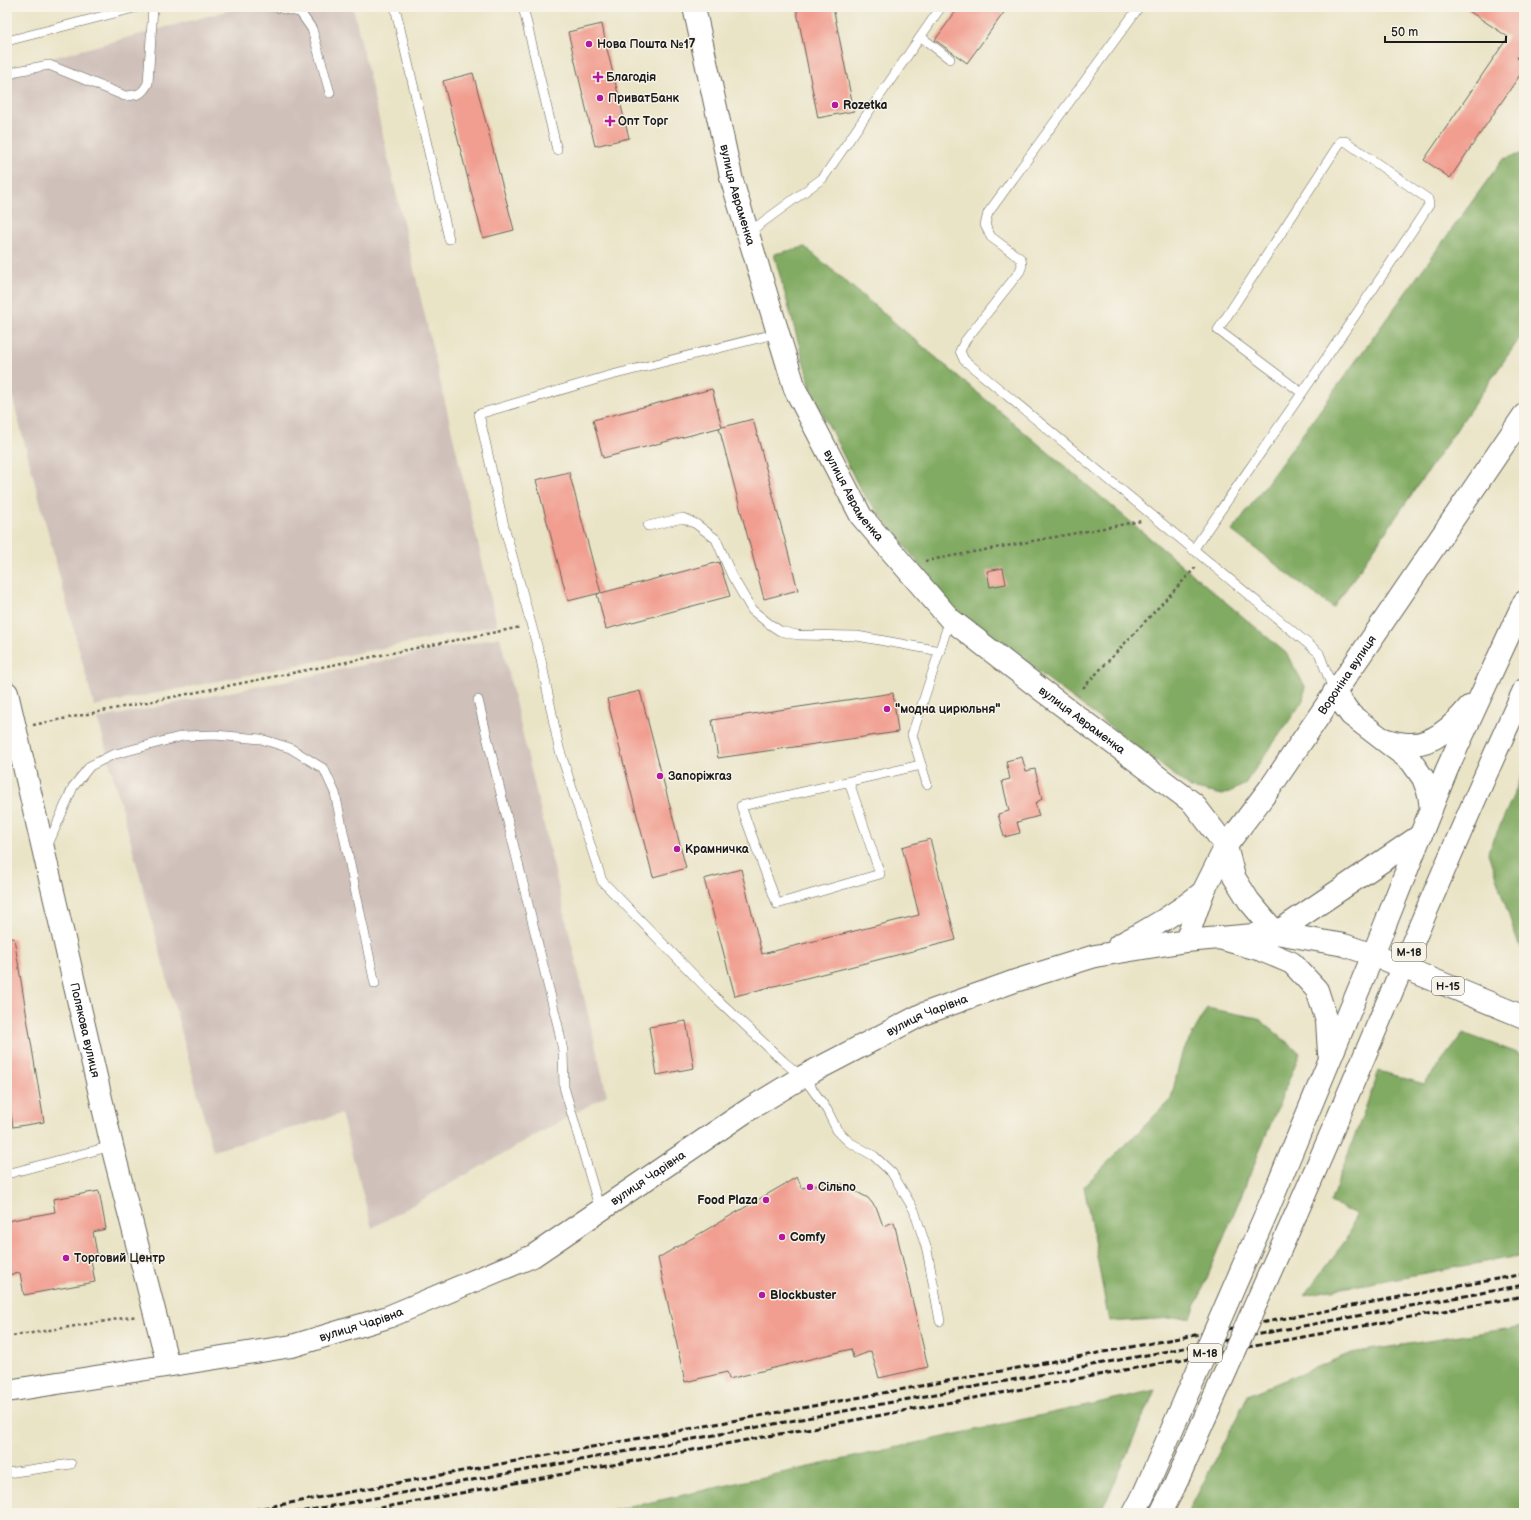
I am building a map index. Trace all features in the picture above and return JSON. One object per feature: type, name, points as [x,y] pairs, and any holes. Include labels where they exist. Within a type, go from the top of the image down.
[{"type":"main road","name":"вулиця Авраменка","points":[[694,7],[732,181],[795,389],[861,516],[950,619],[1043,691],[1193,803],[1226,846]]},
{"type":"main road","name":"Вороніна вулиця","points":[[1186,942],[1203,892],[1226,846],[1272,785],[1524,415]]},
{"type":"main road","name":"М-18","points":[[1138,1505],[1268,1209],[1373,955],[1447,769],[1524,602]]},
{"type":"main road","points":[[1380,739],[1408,744],[1437,737],[1457,722],[1484,688]]},
{"type":"main road","name":"М-18","points":[[1161,1513],[1296,1214],[1478,789],[1524,690]]},
{"type":"main road","points":[[1334,692],[1351,716],[1411,761],[1423,778],[1429,794],[1431,810]]},
{"type":"main road","name":"Полякова вулиця","points":[[7,693],[112,1146],[168,1365]]},
{"type":"main road","points":[[1276,933],[1421,835]]},
{"type":"main road","points":[[1226,846],[1234,877],[1249,900],[1276,933],[1344,945],[1373,955]]},
{"type":"main road","points":[[1094,956],[1149,930],[1181,909],[1203,892]]},
{"type":"main road","name":"вулиця Чарівна","points":[[7,1391],[292,1346],[388,1317],[532,1256],[751,1108],[802,1077],[923,1014],[1015,981],[1094,956],[1186,942],[1276,933]]},
{"type":"main road","points":[[1219,938],[1261,950],[1292,963],[1317,990],[1327,1021],[1329,1059]]},
{"type":"main road","name":"Н-15","points":[[1373,955],[1524,1018]]},
{"type":"lane","points":[[7,41],[138,7]]},
{"type":"lane","points":[[7,77],[17,71],[49,65],[125,96],[139,95],[148,83],[153,7]]},
{"type":"lane","points":[[276,7],[300,12],[312,29],[330,93]]},
{"type":"lane","points":[[395,7],[449,239]]},
{"type":"lane","points":[[523,7],[557,150]]},
{"type":"lane","points":[[748,233],[823,178],[941,7]]},
{"type":"lane","points":[[1139,7],[1107,53],[988,213],[985,225],[991,237],[1021,258],[1022,265],[1020,271],[965,341],[960,351],[964,360],[1319,653],[1334,692]]},
{"type":"lane","points":[[921,37],[950,60]]},
{"type":"lane","points":[[1193,550],[1302,393],[1383,276],[1429,202],[1428,199],[1346,141],[1341,141],[1218,330],[1302,393]]},
{"type":"lane","points":[[778,332],[608,376],[479,414],[504,526],[541,660],[560,748],[602,881],[716,998],[802,1077],[827,1110],[837,1130],[849,1142],[874,1156],[892,1173],[904,1190],[914,1210],[927,1250],[940,1321]]},
{"type":"lane","points":[[648,526],[683,518],[696,524],[716,539],[732,576],[752,610],[768,624],[780,630],[797,635],[857,636],[940,651]]},
{"type":"lane","points":[[926,784],[912,736],[950,619]]},
{"type":"lane","points":[[478,700],[558,1026],[563,1051],[564,1087],[600,1210]]},
{"type":"lane","points":[[44,854],[73,787],[90,766],[112,755],[183,736],[215,735],[261,738],[290,748],[324,769],[335,793],[375,984]]},
{"type":"lane","points":[[849,782],[880,874],[777,904],[742,806],[921,765]]},
{"type":"lane","points":[[7,1174],[112,1146]]},
{"type":"lane","points":[[7,1473],[71,1464]]},
{"type":"path","points":[[925,561],[1155,519]]},
{"type":"path","points":[[1083,688],[1204,559]]},
{"type":"path","points":[[15,729],[531,625]]},
{"type":"path","points":[[7,1336],[155,1313]]},
{"type":"shaded area","points":[[241,7],[353,7],[497,625],[94,706],[7,377],[7,70]]},
{"type":"shaded area","points":[[500,637],[607,1095],[372,1228],[341,1114],[213,1151],[98,719]]},
{"type":"green space","points":[[1524,153],[1524,332],[1333,608],[1232,531],[1503,159]]},
{"type":"green space","points":[[805,247],[1286,653],[1305,686],[1303,701],[1244,785],[1223,795],[1191,788],[953,607],[861,491],[812,392],[774,254]]},
{"type":"green space","points":[[1524,771],[1524,951],[1519,946],[1488,853]]},
{"type":"green space","points":[[1207,1008],[1258,1018],[1300,1053],[1191,1317],[1109,1322],[1084,1186],[1171,1099],[1182,1053]]},
{"type":"green space","points":[[1463,1033],[1515,1052],[1524,1058],[1524,1255],[1304,1295],[1346,1240],[1356,1214],[1330,1203],[1379,1071],[1424,1084]]},
{"type":"green space","points":[[1524,1326],[1524,1513],[1188,1513],[1248,1395],[1351,1353]]},
{"type":"green space","points":[[1155,1390],[1101,1513],[602,1513]]},
{"type":"building","points":[[796,7],[833,7],[854,111],[818,118]]},
{"type":"building","points":[[959,7],[1008,7],[967,63],[935,40]]},
{"type":"building","points":[[1463,7],[1524,7],[1524,48],[1517,58],[1524,62],[1524,69],[1450,178],[1424,160],[1508,37]]},
{"type":"building","points":[[602,24],[629,138],[595,146],[568,32]]},
{"type":"building","points":[[473,73],[514,230],[483,238],[443,81]]},
{"type":"building","points":[[712,389],[722,427],[603,458],[593,420]]},
{"type":"building","points":[[753,419],[798,590],[764,599],[719,428]]},
{"type":"building","points":[[569,472],[601,593],[719,562],[730,596],[606,629],[597,594],[600,593],[568,601],[536,480]]},
{"type":"building","points":[[1003,568],[1006,584],[990,587],[987,571]]},
{"type":"building","points":[[640,691],[686,868],[653,877],[607,699]]},
{"type":"building","points":[[893,693],[898,732],[718,758],[712,720]]},
{"type":"building","points":[[1022,757],[1026,771],[1035,769],[1042,799],[1035,803],[1039,816],[1017,822],[1020,833],[1004,837],[998,814],[1009,811],[1002,781],[1010,779],[1006,761]]},
{"type":"building","points":[[930,839],[956,940],[735,996],[704,879],[741,869],[762,954],[919,915],[902,847]]},
{"type":"building","points":[[7,938],[14,938],[44,1122],[13,1127],[7,1087]]},
{"type":"building","points":[[686,1021],[694,1068],[657,1075],[649,1027]]},
{"type":"building","points":[[797,1177],[802,1188],[823,1183],[842,1184],[868,1198],[877,1209],[883,1226],[894,1222],[928,1367],[879,1378],[871,1351],[853,1358],[851,1349],[729,1379],[727,1372],[685,1382],[658,1258]]},
{"type":"building","points":[[99,1191],[106,1229],[93,1232],[98,1259],[91,1260],[95,1282],[24,1295],[20,1273],[7,1275],[7,1221],[55,1212],[53,1199]]},
{"type":"railway","points":[[236,1513],[1524,1274]]},
{"type":"railway","points":[[294,1513],[1524,1285]]},
{"type":"railway","points":[[353,1513],[1524,1296]]},
{"type":"place","name":"Нова Пошта №17","points":[[589,44]]},
{"type":"place","name":"Благодія","points":[[598,77]]},
{"type":"place","name":"ПриватБанк","points":[[600,98]]},
{"type":"place","name":"Rozetka","points":[[835,105]]},
{"type":"place","name":"Опт Торг","points":[[610,121]]},
{"type":"place","name":"\"модна цирюльня\"","points":[[887,709]]},
{"type":"place","name":"Запоріжгаз","points":[[660,776]]},
{"type":"place","name":"Крамничка","points":[[677,849]]},
{"type":"place","name":"Сільпо","points":[[810,1187]]},
{"type":"place","name":"Food Plaza","points":[[766,1200]]},
{"type":"place","name":"Comfy","points":[[782,1237]]},
{"type":"place","name":"Торговий Центр","points":[[66,1258]]},
{"type":"place","name":"Blockbuster","points":[[762,1295]]}]
